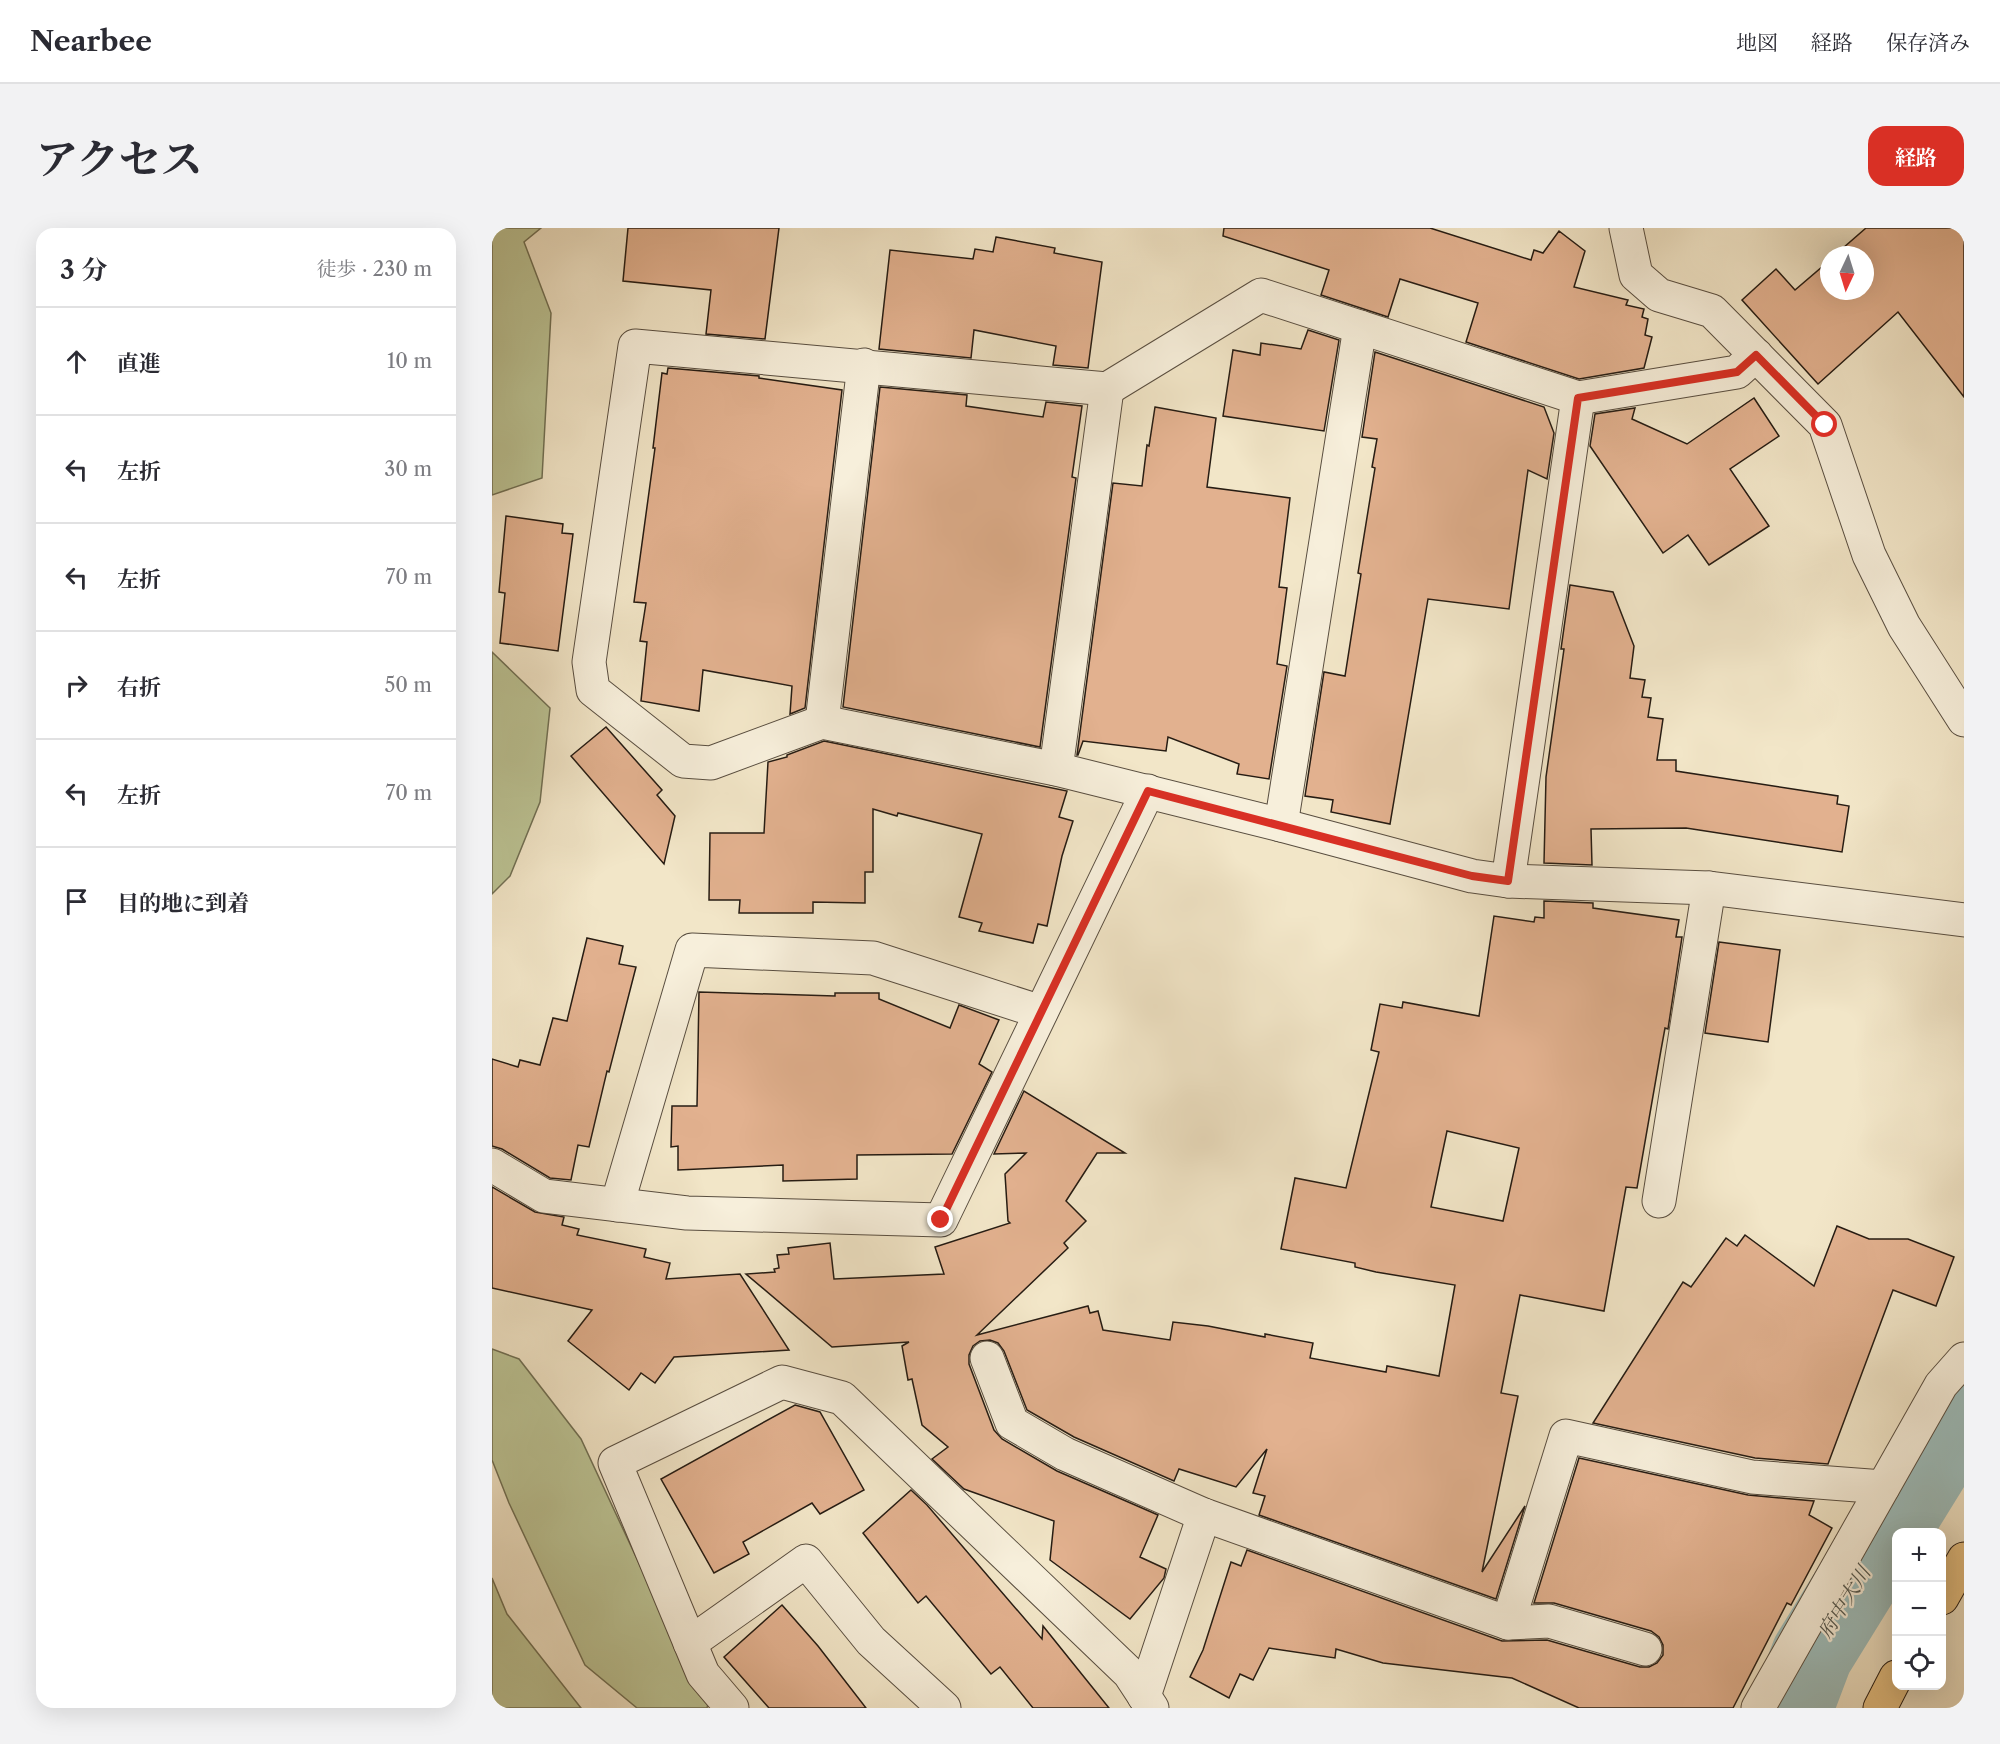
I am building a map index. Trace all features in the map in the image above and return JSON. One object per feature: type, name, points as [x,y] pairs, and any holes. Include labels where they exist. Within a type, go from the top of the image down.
[{"type":"main road","points":[[1946,1590],[1964,1559]]},
{"type":"main road","points":[[1880,1708],[1892,1685]]},
{"type":"street","points":[[1626,228],[1636,274],[1659,295],[1712,311],[1825,425],[1869,555],[1904,626],[1964,720]]},
{"type":"street","points":[[1756,355],[1737,372],[1578,398],[1261,295],[1107,388],[635,346],[589,662],[593,690],[683,761],[711,763],[822,722],[1056,769],[1281,825],[1472,876],[1508,881],[1709,888],[1964,920]]},
{"type":"street","points":[[1281,825],[1360,327]]},
{"type":"street","points":[[822,722],[864,365]]},
{"type":"street","points":[[1056,769],[1107,388]]},
{"type":"street","points":[[1508,881],[1578,398]]},
{"type":"street","points":[[492,1165],[544,1196],[617,1205],[687,1213],[941,1220],[1148,791]]},
{"type":"street","points":[[1659,1201],[1709,888]]},
{"type":"street","points":[[617,1205],[692,950],[873,958],[1041,1012]]},
{"type":"street","points":[[987,1358],[1012,1422],[1065,1454],[1204,1515],[1508,1623],[1549,1621],[1645,1648]]},
{"type":"street","points":[[1758,1708],[1941,1385],[1964,1359]]},
{"type":"street","points":[[732,1708],[703,1674],[615,1462],[782,1382],[842,1398],[1129,1673],[1148,1702]]},
{"type":"street","points":[[1508,1623],[1566,1436],[1752,1477],[1883,1486]]},
{"type":"street","points":[[1148,1702],[1204,1515]]},
{"type":"street","points":[[690,1643],[806,1561],[871,1641],[944,1708]]},
{"type":"green space","points":[[492,228],[541,228],[524,242],[551,313],[542,478],[492,495]]},
{"type":"green space","points":[[492,652],[550,708],[540,802],[510,876],[492,894]]},
{"type":"green space","points":[[492,1349],[519,1359],[581,1439],[672,1634],[708,1704],[707,1708],[637,1708],[585,1665],[509,1503],[492,1460]]},
{"type":"green space","points":[[492,1578],[507,1614],[581,1708],[492,1708]]},
{"type":"building","points":[[628,228],[779,228],[765,339],[706,334],[711,290],[623,281]]},
{"type":"building","points":[[1224,228],[1430,228],[1531,260],[1534,250],[1543,253],[1559,231],[1585,251],[1574,287],[1628,300],[1626,305],[1644,309],[1642,317],[1648,319],[1645,335],[1652,337],[1644,368],[1579,379],[1466,342],[1478,303],[1400,279],[1388,317],[1321,295],[1329,270],[1223,236]]},
{"type":"building","points":[[1866,228],[1964,228],[1964,397],[1898,312],[1818,384],[1742,300],[1776,269],[1795,290],[1820,269],[1820,300],[1874,300],[1874,246],[1845,246]]},
{"type":"building","points":[[996,237],[1055,248],[1054,253],[1102,262],[1088,368],[1053,365],[1056,346],[974,330],[971,358],[879,349],[890,250],[973,259],[975,249],[993,252]]},
{"type":"building","points":[[1308,330],[1339,340],[1324,431],[1223,416],[1233,350],[1260,355],[1261,343],[1301,349]]},
{"type":"building","points":[[1375,352],[1544,407],[1554,433],[1547,479],[1528,470],[1509,609],[1428,599],[1390,824],[1331,812],[1333,800],[1305,796],[1324,672],[1345,676],[1361,574],[1358,573],[1375,468],[1372,467],[1377,439],[1362,437]]},
{"type":"building","points":[[668,368],[759,376],[759,378],[842,390],[805,708],[790,714],[792,686],[703,670],[699,711],[641,701],[647,642],[640,641],[646,603],[634,602],[655,448],[653,448],[662,373],[667,374]]},
{"type":"building","points":[[880,387],[967,395],[966,406],[1043,417],[1046,402],[1082,406],[1072,477],[1076,478],[1040,747],[843,707]]},
{"type":"building","points":[[1754,398],[1779,436],[1730,469],[1769,526],[1709,565],[1688,535],[1663,553],[1590,446],[1595,414],[1635,408],[1632,419],[1687,444]]},
{"type":"building","points":[[1155,407],[1216,418],[1207,487],[1290,498],[1279,587],[1287,588],[1277,664],[1287,666],[1269,779],[1237,774],[1239,764],[1168,737],[1166,751],[1083,741],[1077,755],[1113,483],[1142,486]]},
{"type":"building","points":[[506,516],[563,524],[562,533],[573,534],[558,651],[500,643],[505,593],[499,592]]},
{"type":"building","points":[[1570,585],[1613,592],[1634,646],[1630,678],[1645,680],[1642,697],[1651,698],[1648,717],[1663,719],[1657,760],[1676,760],[1676,771],[1838,796],[1837,804],[1849,806],[1842,852],[1686,828],[1591,829],[1592,865],[1544,863],[1546,777],[1564,649],[1561,649]]},
{"type":"building","points":[[606,727],[662,790],[657,795],[675,816],[664,864],[571,756]]},
{"type":"building","points":[[824,741],[1067,791],[1059,817],[1073,821],[1062,856],[1047,926],[1038,924],[1033,943],[979,931],[982,923],[959,917],[982,834],[873,809],[873,872],[865,872],[865,903],[813,902],[813,913],[739,913],[740,900],[709,900],[710,833],[764,833],[768,762],[787,757],[787,755]]},
{"type":"building","points":[[1544,901],[1593,903],[1593,908],[1679,920],[1676,937],[1682,937],[1668,1029],[1665,1028],[1637,1188],[1626,1187],[1604,1311],[1520,1295],[1501,1393],[1518,1396],[1482,1572],[1525,1506],[1496,1599],[1259,1515],[1265,1496],[1253,1493],[1267,1449],[1236,1487],[1179,1469],[1174,1481],[1074,1437],[1027,1410],[1004,1351],[998,1343],[990,1340],[980,1341],[973,1346],[969,1355],[969,1364],[994,1430],[1002,1439],[1057,1471],[1158,1515],[1140,1557],[1166,1569],[1164,1578],[1130,1619],[1050,1560],[1054,1521],[964,1489],[932,1459],[948,1447],[922,1425],[912,1379],[908,1380],[902,1346],[909,1342],[832,1347],[746,1274],[775,1272],[774,1269],[779,1268],[777,1255],[789,1254],[788,1248],[830,1243],[834,1279],[944,1274],[935,1247],[1010,1223],[1005,1174],[1026,1153],[994,1154],[1024,1091],[1125,1153],[1097,1153],[1066,1201],[1086,1221],[1064,1243],[1068,1248],[977,1335],[1088,1306],[1090,1313],[1098,1311],[1103,1330],[1170,1340],[1173,1322],[1208,1326],[1313,1343],[1310,1358],[1386,1372],[1387,1366],[1439,1376],[1455,1285],[1376,1272],[1355,1267],[1355,1263],[1281,1249],[1295,1178],[1346,1188],[1379,1052],[1371,1050],[1380,1004],[1402,1008],[1403,1002],[1479,1016],[1494,916],[1534,922],[1535,917],[1544,918]],"holes":[[[1447,1131],[1519,1148],[1503,1221],[1431,1207]]]},
{"type":"building","points":[[587,938],[623,946],[619,964],[636,967],[589,1147],[578,1145],[571,1180],[550,1178],[502,1149],[492,1146],[492,1059],[518,1067],[520,1060],[540,1065],[553,1018],[567,1021]]},
{"type":"building","points":[[1719,942],[1780,950],[1768,1042],[1705,1033]]},
{"type":"building","points":[[699,992],[835,996],[835,993],[879,993],[879,999],[950,1028],[959,1005],[999,1020],[979,1064],[992,1072],[952,1154],[857,1155],[857,1179],[783,1181],[783,1165],[678,1170],[678,1146],[671,1147],[672,1106],[697,1106]]},
{"type":"building","points":[[492,1187],[535,1212],[564,1217],[562,1225],[579,1229],[577,1235],[646,1249],[644,1257],[670,1263],[666,1279],[740,1274],[789,1350],[674,1357],[655,1383],[641,1373],[629,1390],[568,1341],[592,1310],[492,1288]]},
{"type":"building","points":[[1837,1226],[1869,1239],[1908,1239],[1954,1257],[1936,1306],[1893,1290],[1828,1464],[1755,1458],[1593,1423],[1683,1282],[1691,1287],[1726,1238],[1737,1246],[1745,1235],[1814,1286]]},
{"type":"building","points":[[795,1405],[820,1412],[864,1490],[820,1514],[812,1503],[743,1542],[749,1554],[714,1573],[661,1479]]},
{"type":"building","points":[[1579,1458],[1748,1495],[1814,1501],[1809,1515],[1832,1528],[1791,1605],[1787,1603],[1733,1708],[1579,1708],[1512,1678],[1383,1663],[1336,1649],[1335,1658],[1269,1648],[1253,1680],[1240,1674],[1229,1698],[1190,1677],[1203,1650],[1231,1562],[1241,1566],[1247,1550],[1502,1641],[1547,1640],[1640,1667],[1649,1667],[1657,1663],[1663,1655],[1663,1645],[1659,1637],[1651,1631],[1554,1603],[1534,1603]]},
{"type":"building","points":[[911,1490],[927,1505],[1042,1639],[1043,1626],[1109,1708],[1033,1708],[1000,1667],[991,1674],[926,1596],[918,1603],[863,1533]]},
{"type":"building","points":[[782,1605],[818,1646],[866,1708],[769,1708],[724,1657]]},
{"type":"waterway","name":"府中大川","points":[[1792,1708],[1812,1655],[1964,1409]]},
{"type":"route","points":[[941,1220],[1148,791],[1472,876],[1508,881],[1578,398],[1737,372],[1756,355],[1825,425]]}]
